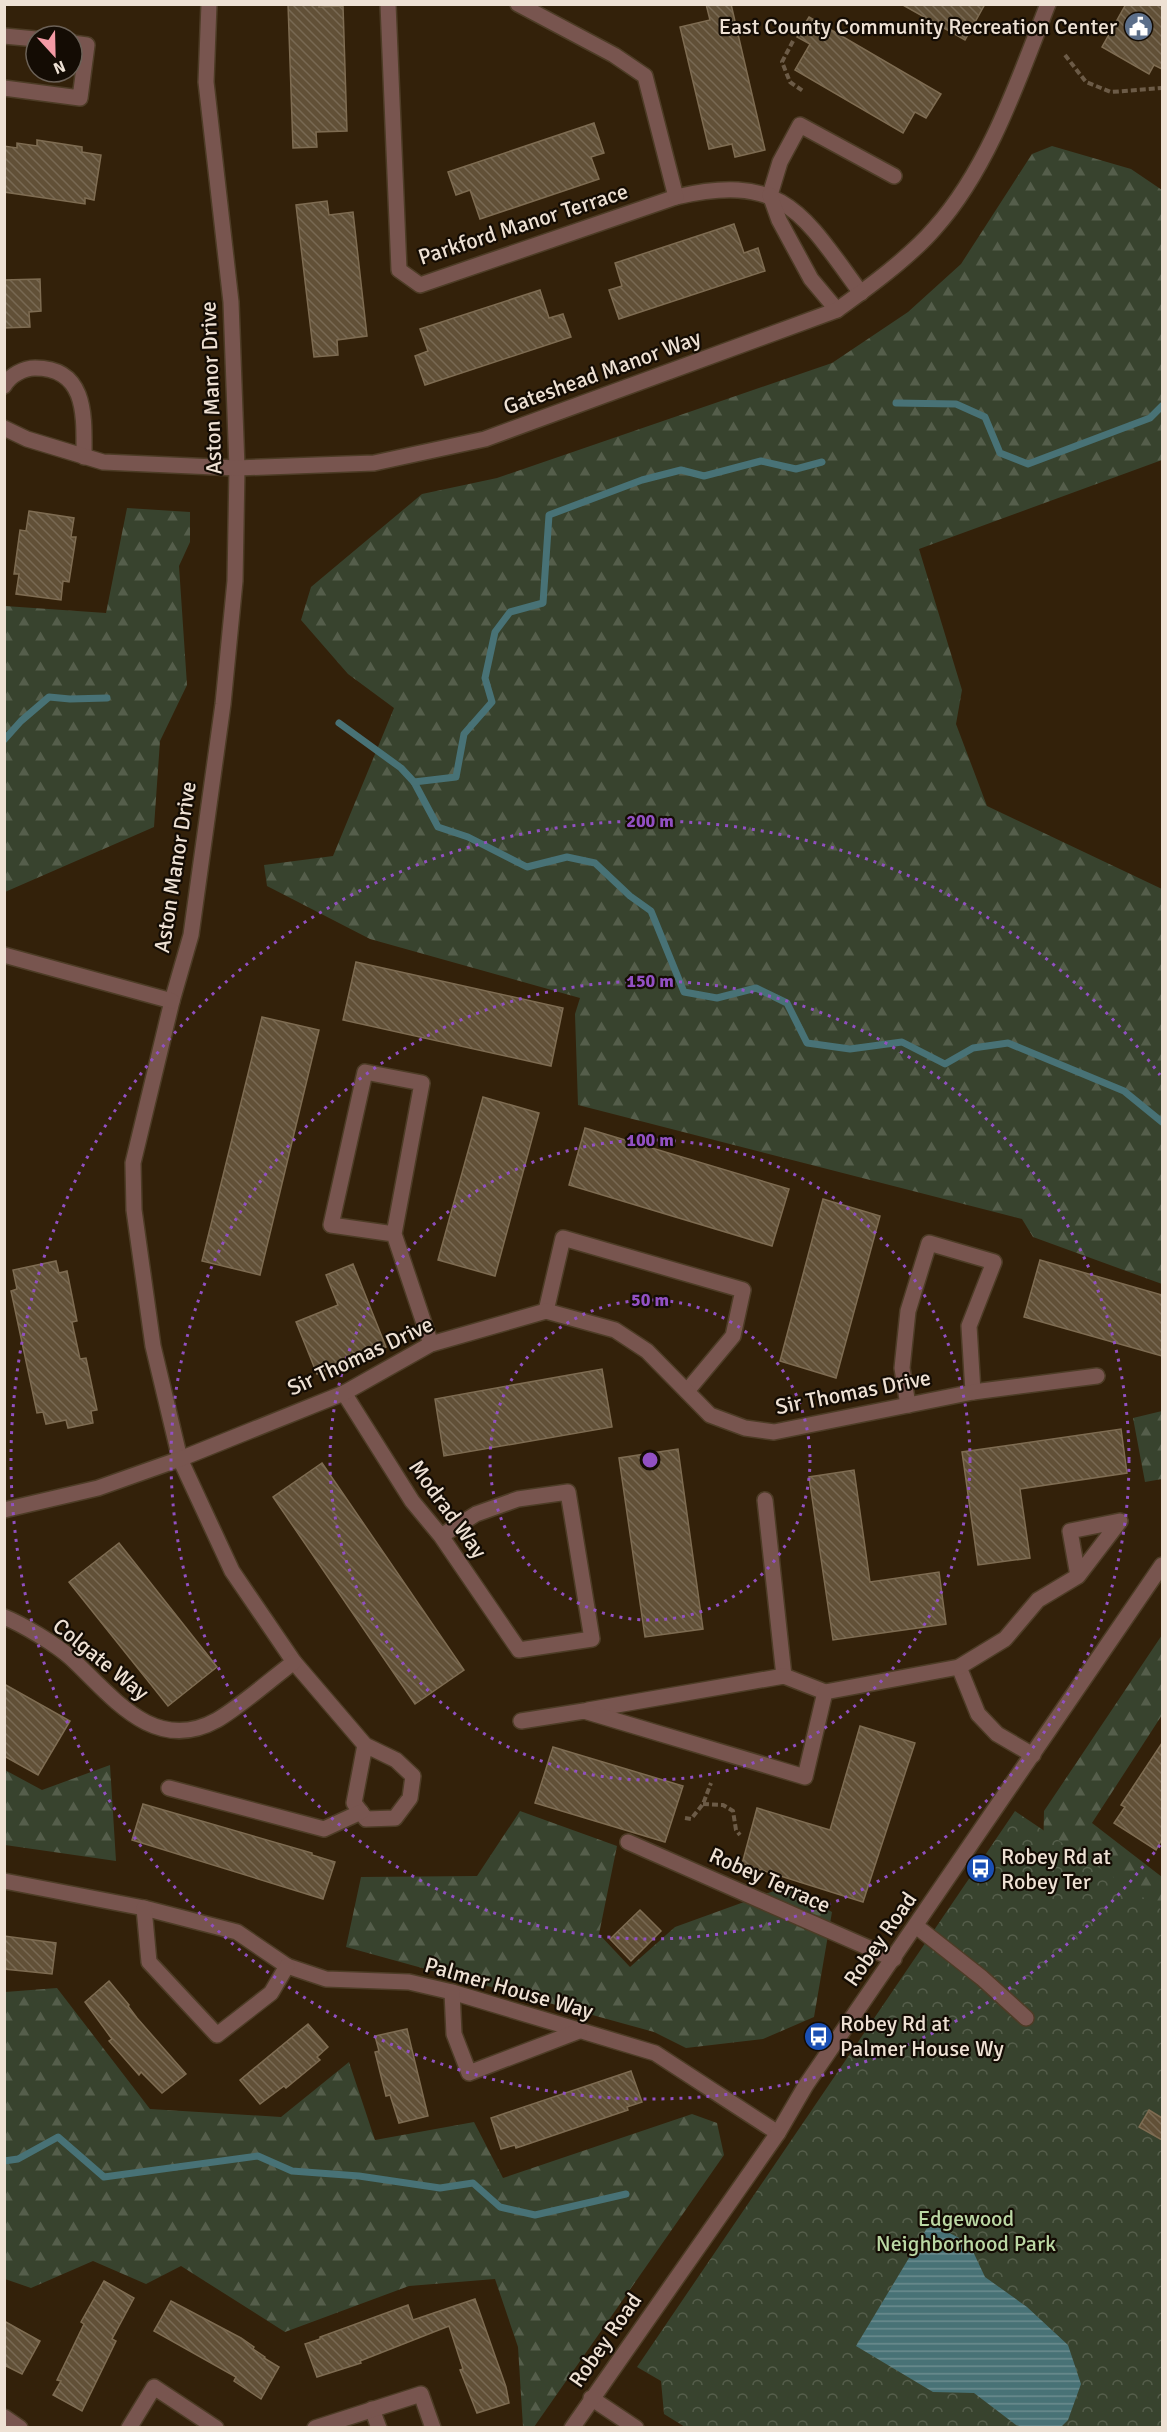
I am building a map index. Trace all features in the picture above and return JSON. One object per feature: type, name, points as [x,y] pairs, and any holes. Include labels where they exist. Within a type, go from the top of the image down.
[{"type":"street","name":"Aston Manor Drive","points":[[209,4],[206,82],[231,302],[237,468],[235,581],[223,704],[191,935],[172,1001],[133,1163],[134,1210],[153,1346],[180,1459],[232,1571],[294,1662],[365,1745],[396,1760],[413,1776],[410,1798],[395,1818],[366,1819],[361,1812]]},
{"type":"street","name":"Parkford Manor Terrace","points":[[388,4],[399,270],[420,285],[676,197]]},
{"type":"street","points":[[518,4],[614,56],[645,76],[676,197],[705,190],[747,189],[770,195],[807,221],[823,239],[861,293]]},
{"type":"street","name":"Gateshead Manor Way","points":[[4,428],[27,439],[103,462],[237,468],[374,463],[485,440],[837,310],[861,293],[935,229],[966,188],[1010,100],[1048,4]]},
{"type":"street","points":[[4,36],[24,38]]},
{"type":"street","points":[[84,45],[87,45],[84,68]]},
{"type":"street","points":[[4,88],[80,98],[82,84]]},
{"type":"street","points":[[837,310],[811,279],[779,220],[770,195],[780,162],[800,125],[894,176]]},
{"type":"street","points":[[4,386],[8,379],[27,368],[50,368],[68,379],[79,394],[84,413],[84,457]]},
{"type":"street","points":[[5,959],[172,1001]]},
{"type":"street","points":[[394,1234],[331,1225],[365,1071],[422,1083],[394,1234],[431,1344]]},
{"type":"street","points":[[546,1311],[563,1238],[743,1290],[733,1336],[687,1391]]},
{"type":"street","points":[[908,1405],[903,1368],[908,1311],[929,1243],[994,1262],[969,1326],[973,1392]]},
{"type":"street","name":"Sir Thomas Drive","points":[[5,1506],[98,1488],[180,1459],[344,1393],[431,1344],[546,1311],[615,1330],[647,1351],[710,1415],[745,1428],[774,1432],[973,1392],[1097,1376]]},
{"type":"street","name":"Modrad Way","points":[[344,1393],[412,1501],[441,1536],[519,1650],[592,1639],[568,1492],[518,1499],[497,1506],[476,1514],[441,1536]]},
{"type":"street","points":[[765,1500],[784,1676]]},
{"type":"street","name":"Robey Road","points":[[572,2427],[778,2133],[806,2085],[1162,1565]]},
{"type":"street","points":[[521,1721],[784,1676],[825,1692],[959,1667],[1005,1639],[1038,1600],[1078,1576]]},
{"type":"street","name":"Colgate Way","points":[[4,1617],[69,1656],[119,1706],[157,1728],[190,1731],[217,1720],[294,1662]]},
{"type":"street","points":[[959,1667],[978,1714],[997,1734],[1033,1755]]},
{"type":"street","points":[[584,1711],[805,1777],[825,1692]]},
{"type":"street","points":[[169,1788],[324,1829],[361,1812],[354,1803],[365,1745]]},
{"type":"street","name":"Robey Terrace","points":[[628,1842],[894,1959]]},
{"type":"street","name":"Palmer House Way","points":[[4,1881],[144,1908],[237,1932],[287,1966],[326,1979],[409,1982],[452,1992],[655,2053],[778,2133]]},
{"type":"street","points":[[144,1908],[149,1962],[217,2035],[271,1993],[287,1966]]},
{"type":"street","points":[[916,1926],[982,1978],[1026,2018]]},
{"type":"street","points":[[452,1992],[454,2034],[469,2073],[579,2031]]},
{"type":"street","points":[[129,2427],[154,2387],[216,2427]]},
{"type":"street","points":[[315,2427],[421,2394],[433,2427]]},
{"type":"street","points":[[591,2398],[636,2427]]},
{"type":"street","points":[[372,2409],[379,2427]]},
{"type":"street","points":[[4,2416],[20,2427]]},
{"type":"path","points":[[793,41],[782,62],[790,82],[803,91]]},
{"type":"path","points":[[1065,55],[1086,82],[1111,92],[1162,87]]},
{"type":"path","points":[[685,1818],[691,1819],[703,1804],[711,1783]]},
{"type":"path","points":[[703,1804],[723,1805],[734,1812],[736,1830],[741,1835]]},
{"type":"green space","points":[[1052,146],[1131,169],[1162,190],[1162,460],[919,549],[962,690],[956,724],[987,806],[1162,889],[1162,1284],[1033,1237],[1022,1219],[578,1105],[575,1014],[580,998],[370,939],[267,886],[264,865],[333,856],[394,708],[348,674],[301,620],[311,587],[422,494],[497,478],[832,363],[908,312],[961,264],[1032,154]]},
{"type":"green space","points":[[127,508],[190,512],[190,542],[179,566],[187,685],[160,741],[154,827],[5,892],[5,606],[106,613]]},
{"type":"green space","points":[[1162,1411],[1162,1479],[1145,1482],[1133,1418]]},
{"type":"green space","points":[[1162,1635],[1162,1715],[1092,1823],[1162,1877],[1162,1996],[1043,1860],[1044,1811]]},
{"type":"green space","points":[[110,1765],[116,1861],[5,1845],[5,1770],[42,1790]]},
{"type":"green space","points":[[520,1811],[617,1846],[599,1934],[630,1967],[675,1927],[785,1887],[832,1912],[814,2017],[763,2039],[686,2048],[654,2032],[346,1947],[361,1877],[477,1876]]},
{"type":"green space","name":"Edgewood Neighborhood Park","points":[[1015,1811],[1162,1910],[1162,2427],[685,2427],[664,2414],[661,2381],[637,2367]]},
{"type":"green space","points":[[57,1988],[150,2109],[281,2117],[349,2062],[375,2140],[474,2122],[503,2178],[692,2114],[717,2123],[724,2155],[534,2427],[523,2427],[518,2347],[495,2279],[409,2286],[285,2332],[181,2266],[146,2284],[93,2261],[31,2288],[5,2279],[5,1992]]},
{"type":"water","points":[[930,2223],[969,2243],[985,2277],[1027,2307],[1068,2345],[1081,2384],[1068,2420],[1061,2427],[1026,2428],[1016,2425],[974,2393],[933,2392],[856,2346]]},
{"type":"building","points":[[288,4],[319,4],[319,7],[343,6],[347,131],[316,132],[317,147],[293,148]]},
{"type":"building","points":[[706,4],[731,4],[765,150],[735,157],[732,144],[709,149],[680,27],[710,20]]},
{"type":"building","points":[[901,4],[985,4],[965,40]]},
{"type":"building","name":"East County Community Recreation Center","points":[[1126,4],[1162,4],[1162,69],[1154,65],[1149,74],[1102,47]]},
{"type":"building","points":[[809,17],[941,94],[926,118],[915,112],[903,133],[795,70],[810,44],[797,37]]},
{"type":"building","points":[[594,123],[604,153],[591,157],[599,179],[480,219],[470,190],[456,195],[448,172]]},
{"type":"building","points":[[37,140],[82,147],[82,152],[101,155],[94,200],[85,198],[85,204],[4,192],[4,146],[17,148],[17,143],[37,146]]},
{"type":"building","points":[[327,201],[329,215],[353,212],[367,336],[337,340],[338,355],[314,357],[296,205]]},
{"type":"building","points":[[734,224],[744,253],[758,248],[765,271],[619,319],[609,290],[622,286],[615,263]]},
{"type":"building","points":[[40,279],[41,311],[29,312],[30,327],[4,328],[4,280]]},
{"type":"building","points":[[540,290],[549,318],[563,314],[571,337],[425,385],[415,356],[428,351],[420,329]]},
{"type":"building","points":[[29,511],[74,518],[71,537],[76,537],[69,582],[63,581],[61,600],[16,594],[19,574],[14,574],[20,530],[26,531]]},
{"type":"building","points":[[356,962],[563,1008],[551,1066],[343,1020]]},
{"type":"building","points":[[262,1017],[319,1030],[260,1275],[202,1261]]},
{"type":"building","points":[[483,1097],[539,1113],[495,1276],[438,1260]]},
{"type":"building","points":[[585,1128],[789,1189],[772,1246],[569,1185]]},
{"type":"building","points":[[823,1199],[880,1216],[836,1378],[780,1361]]},
{"type":"building","points":[[1040,1260],[1162,1295],[1162,1356],[1024,1317]]},
{"type":"building","points":[[56,1261],[59,1273],[67,1271],[77,1321],[72,1322],[80,1359],[86,1358],[97,1410],[91,1411],[93,1423],[68,1428],[66,1420],[46,1424],[43,1412],[37,1413],[11,1291],[17,1289],[13,1270]]},
{"type":"building","points":[[353,1264],[386,1347],[317,1374],[296,1322],[338,1305],[326,1275]]},
{"type":"building","points":[[602,1369],[612,1427],[444,1456],[435,1399]]},
{"type":"building","points":[[1121,1429],[1127,1473],[1020,1489],[1030,1558],[978,1565],[962,1452]]},
{"type":"building","points":[[678,1449],[703,1629],[645,1637],[619,1458]]},
{"type":"building","points":[[322,1463],[464,1670],[415,1704],[273,1497]]},
{"type":"building","points":[[854,1470],[870,1582],[939,1572],[946,1624],[833,1640],[809,1477]]},
{"type":"building","points":[[119,1543],[217,1667],[168,1706],[69,1582]]},
{"type":"building","points":[[4,1684],[70,1721],[38,1775],[4,1756]]},
{"type":"building","points":[[860,1726],[915,1743],[863,1902],[742,1864],[757,1808],[830,1830]]},
{"type":"building","points":[[1162,1743],[1162,1839],[1156,1850],[1114,1823],[1125,1807],[1121,1805]]},
{"type":"building","points":[[553,1747],[683,1786],[665,1842],[535,1803]]},
{"type":"building","points":[[143,1804],[312,1853],[312,1855],[335,1862],[323,1899],[132,1840]]},
{"type":"building","points":[[640,1910],[661,1931],[631,1961],[610,1939]]},
{"type":"building","points":[[4,1936],[56,1943],[52,1974],[4,1969]]},
{"type":"building","points":[[109,1981],[137,2018],[186,2074],[162,2093],[141,2072],[139,2075],[109,2041],[112,2039],[85,2002]]},
{"type":"building","points":[[308,2024],[328,2047],[317,2057],[320,2060],[286,2088],[284,2086],[260,2104],[240,2080]]},
{"type":"building","points":[[407,2029],[428,2116],[399,2123],[390,2095],[386,2096],[375,2052],[379,2051],[375,2036]]},
{"type":"building","points":[[631,2071],[642,2102],[627,2107],[628,2110],[516,2148],[515,2145],[501,2149],[491,2118]]},
{"type":"building","points":[[1149,2110],[1162,2118],[1162,2140],[1139,2127]]},
{"type":"building","points":[[104,2281],[134,2298],[112,2339],[116,2341],[82,2411],[53,2395],[61,2381],[57,2380],[84,2324],[81,2322]]},
{"type":"building","points":[[475,2299],[506,2387],[509,2403],[477,2413],[460,2370],[463,2369],[449,2326],[360,2361],[361,2363],[317,2377],[305,2344],[408,2305],[413,2320]]},
{"type":"building","points":[[171,2301],[241,2338],[264,2358],[279,2367],[261,2399],[234,2381],[236,2377],[154,2331]]},
{"type":"building","points":[[4,2321],[40,2341],[22,2374],[4,2365]]},
{"type":"waterway","points":[[896,403],[956,404],[985,417],[1000,453],[1028,464],[1150,418],[1162,406]]},
{"type":"waterway","points":[[414,782],[456,777],[464,734],[492,702],[485,678],[495,632],[510,612],[543,603],[549,515],[642,480],[681,470],[704,476],[761,461],[796,469],[822,462]]},
{"type":"waterway","points":[[4,740],[21,721],[49,697],[107,698]]},
{"type":"waterway","points":[[339,723],[401,768],[414,782],[438,827],[468,837],[527,867],[567,857],[595,863],[630,896],[651,911],[684,992],[717,998],[756,988],[787,1003],[807,1043],[850,1049],[902,1042],[945,1064],[973,1048],[1008,1043],[1124,1091],[1162,1122]]},
{"type":"waterway","points":[[4,2161],[18,2159],[58,2137],[104,2177],[258,2156],[292,2171],[359,2176],[440,2188],[473,2183],[500,2207],[535,2215],[626,2194]]},
{"type":"place","name":"East County Community Recreation Center","points":[[1138,26]]},
{"type":"place","name":"Robey Rd at Robey Ter","points":[[980,1869]]},
{"type":"place","name":"Robey Rd at Palmer House Wy","points":[[819,2036]]}]
